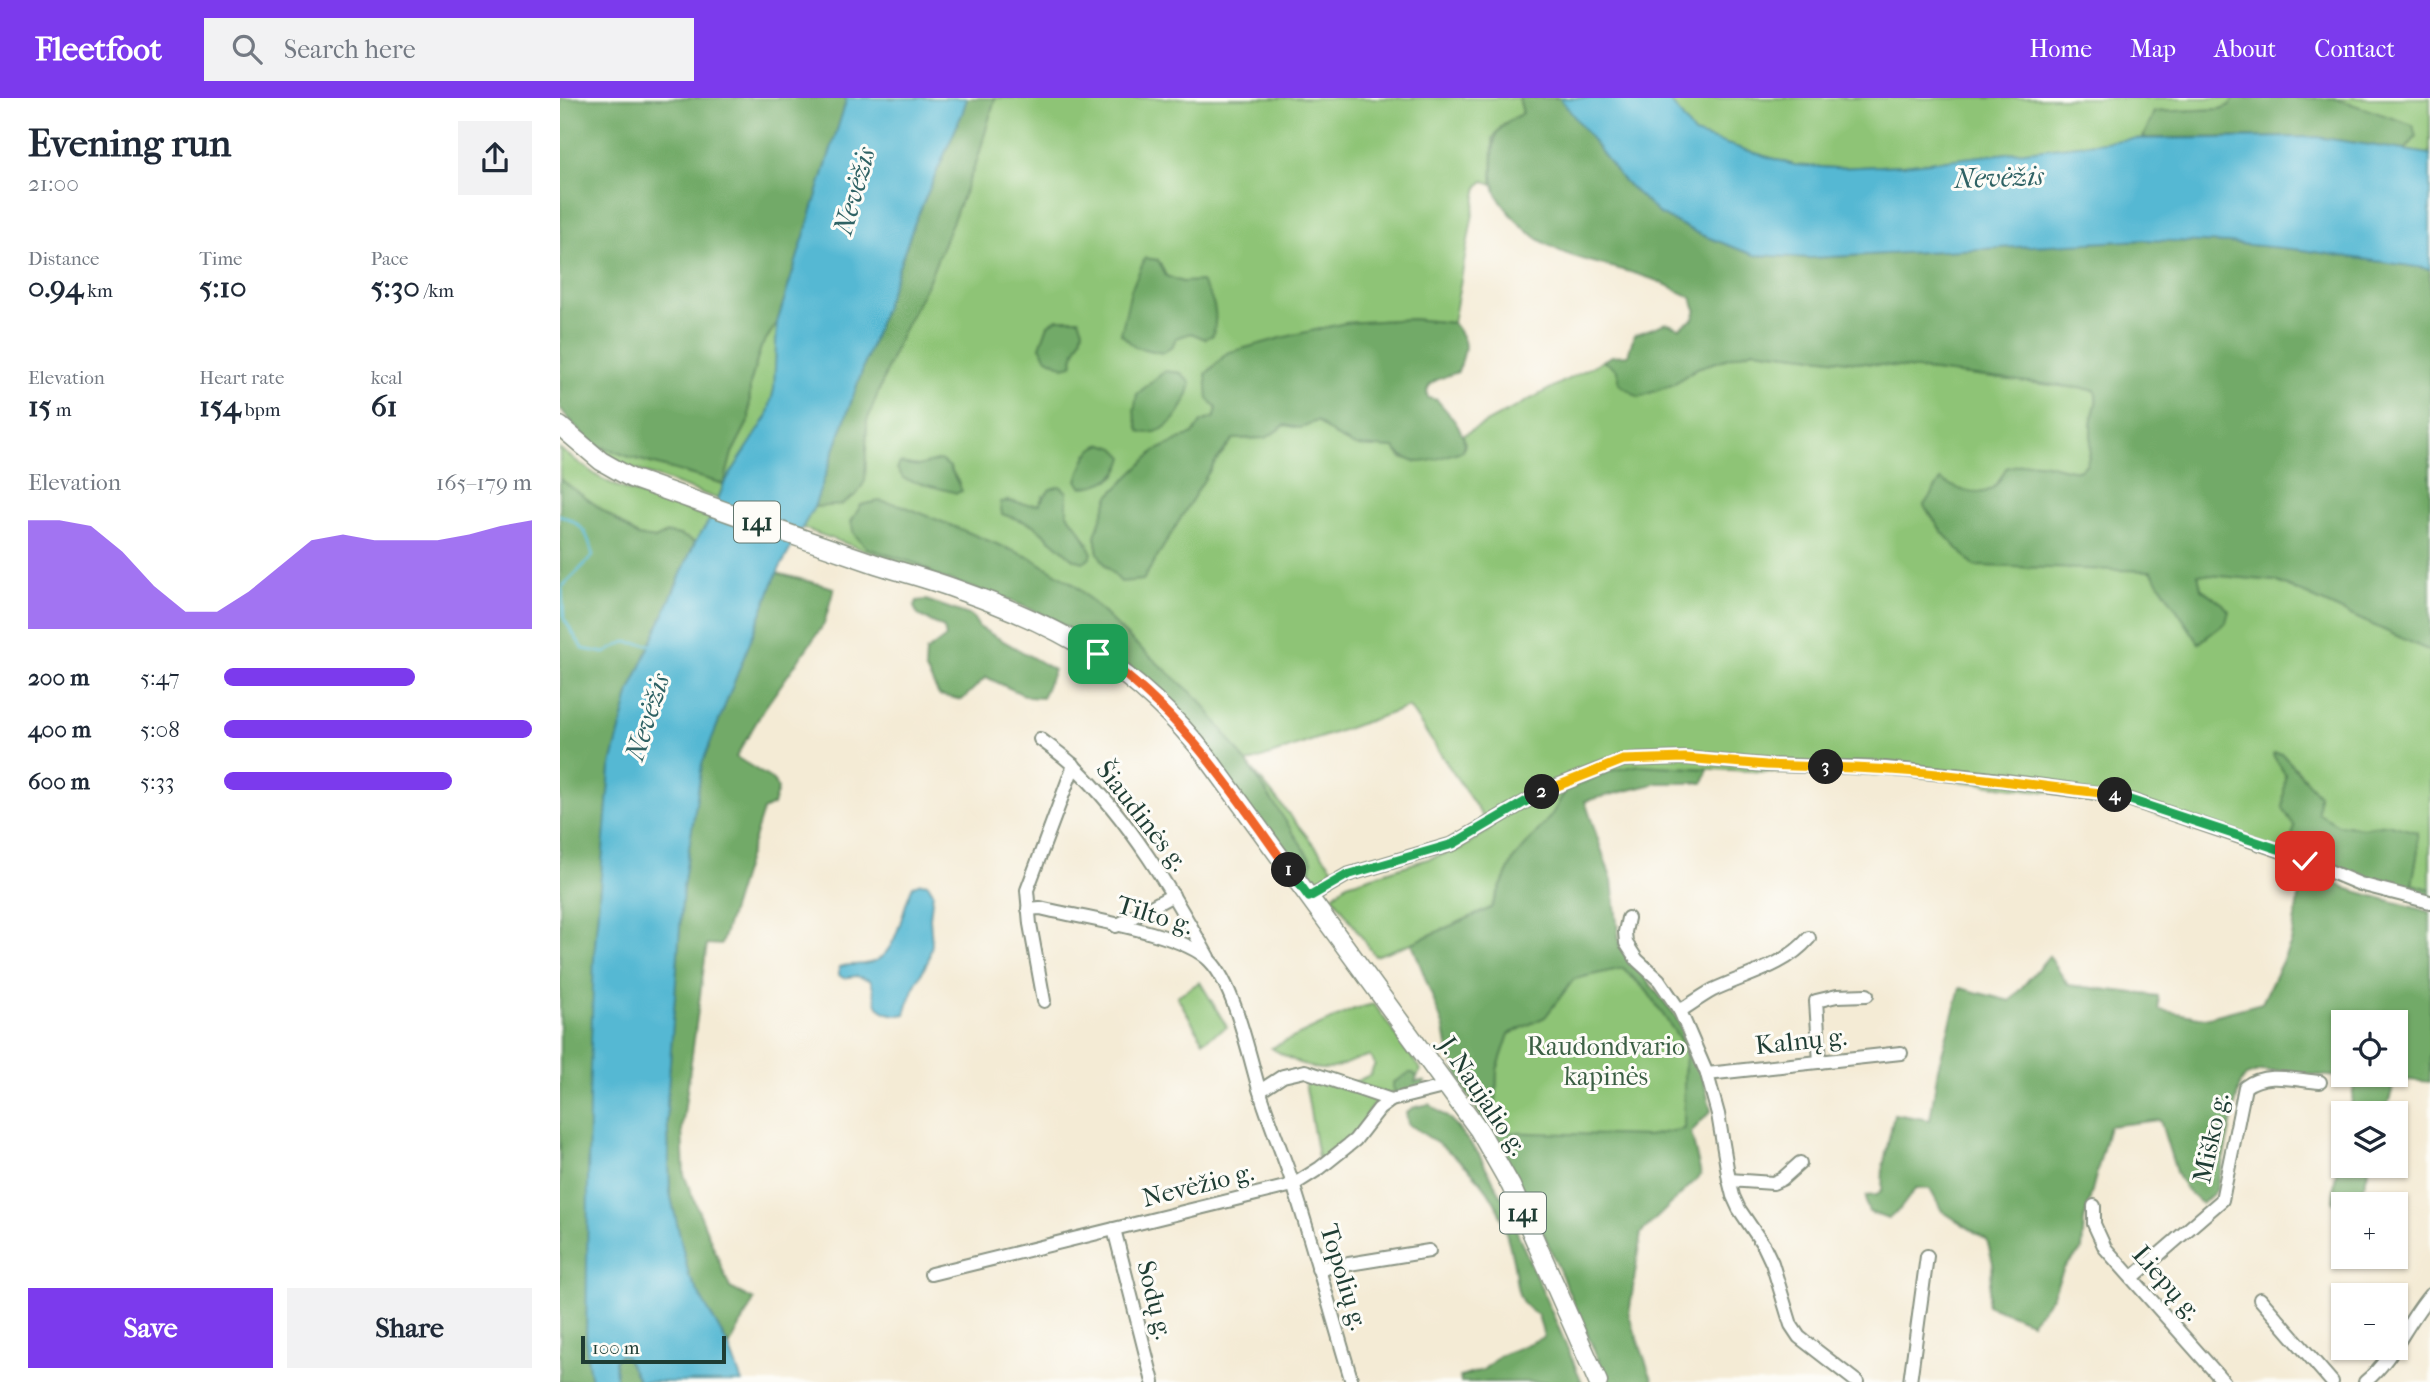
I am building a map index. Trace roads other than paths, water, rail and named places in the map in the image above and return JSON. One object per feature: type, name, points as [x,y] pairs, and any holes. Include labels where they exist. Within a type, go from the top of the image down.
[{"type":"main road","name":"141","points":[[560,426],[573,440],[616,471],[844,553],[958,589],[1028,616],[1074,639],[1122,671],[1166,710],[1188,734],[1309,897]]},
{"type":"main road","name":"J. Naujalio g.","points":[[1309,897],[1447,1086],[1501,1166],[1598,1382]]},
{"type":"street","name":"Šiaudinės g.","points":[[1040,739],[1074,765],[1113,809],[1173,895],[1210,960]]},
{"type":"street","points":[[1309,897],[1347,875],[1453,844],[1544,791],[1623,760],[1685,758],[1766,765],[1885,768],[2119,796],[2281,850],[2360,884],[2430,902]]},
{"type":"street","points":[[1044,1001],[1027,890],[1074,765]]},
{"type":"street","name":"Šiaudinės g.","points":[[1116,926],[1173,895]]},
{"type":"street","name":"Tilto g.","points":[[1028,909],[1040,908],[1169,937],[1210,960],[1225,985],[1246,1040],[1260,1091],[1293,1185]]},
{"type":"street","points":[[1628,918],[1626,943],[1637,960],[1659,980],[1681,1011],[1707,1074],[1718,1114],[1728,1180],[1739,1209],[1772,1263],[1791,1325],[1799,1337],[1857,1382]]},
{"type":"street","points":[[1681,1011],[1712,991],[1782,961],[1798,951],[1809,938]]},
{"type":"street","points":[[1820,1062],[1816,1000],[1867,995]]},
{"type":"street","name":"Kalnų g.","points":[[1707,1074],[1901,1054]]},
{"type":"street","points":[[1260,1091],[1283,1076],[1305,1071],[1391,1100],[1447,1086]]},
{"type":"street","name":"Miško g.","points":[[2132,1278],[2221,1200],[2245,1087],[2253,1080],[2264,1077],[2320,1082]]},
{"type":"street","name":"Nevėžio g.","points":[[931,1274],[1293,1185],[1343,1151],[1379,1109],[1391,1100]]},
{"type":"street","points":[[1728,1180],[1773,1183],[1782,1179],[1800,1163]]},
{"type":"street","name":"Topolių g.","points":[[1293,1185],[1352,1382]]},
{"type":"street","name":"Liepų g.","points":[[2094,1206],[2094,1224],[2105,1248],[2224,1382]]},
{"type":"street","name":"Sodų g.","points":[[1114,1229],[1153,1382]]},
{"type":"street","points":[[1318,1269],[1429,1251]]},
{"type":"street","points":[[1910,1382],[1927,1256]]},
{"type":"street","points":[[2365,1382],[2379,1371],[2430,1295]]},
{"type":"street","points":[[2260,1299],[2332,1382]]},
{"type":"water","name":"Nevėžis","points":[[847,98],[967,98],[914,224],[814,507],[777,573],[702,764],[683,887],[667,1103],[670,1193],[689,1276],[729,1347],[742,1382],[639,1382],[626,1357],[620,1355],[615,1360],[616,1382],[591,1382],[586,1348],[589,1098],[594,958],[610,769],[630,691],[695,542],[711,518],[724,484],[767,417],[774,389],[777,323]]},
{"type":"water","name":"Nevėžis","points":[[1560,98],[1668,98],[1694,134],[1794,165],[1835,168],[1903,165],[2130,139],[2316,137],[2430,154],[2430,269],[2302,250],[2229,243],[2144,240],[1811,258],[1754,255],[1699,234],[1658,213],[1623,180]]},
{"type":"water","points":[[928,884],[933,892],[930,918],[932,944],[928,961],[913,989],[905,1014],[895,1015],[879,1008],[870,980],[856,976],[843,978],[839,975],[839,967],[868,963],[884,954],[895,937],[913,886]]},
{"type":"waterway","points":[[560,515],[583,530],[593,556],[562,587],[564,619],[583,649],[605,653],[625,642],[653,645]]},
{"type":"park label","name":"Raudondvario kapinės","points":[[1606,1060]]}]
